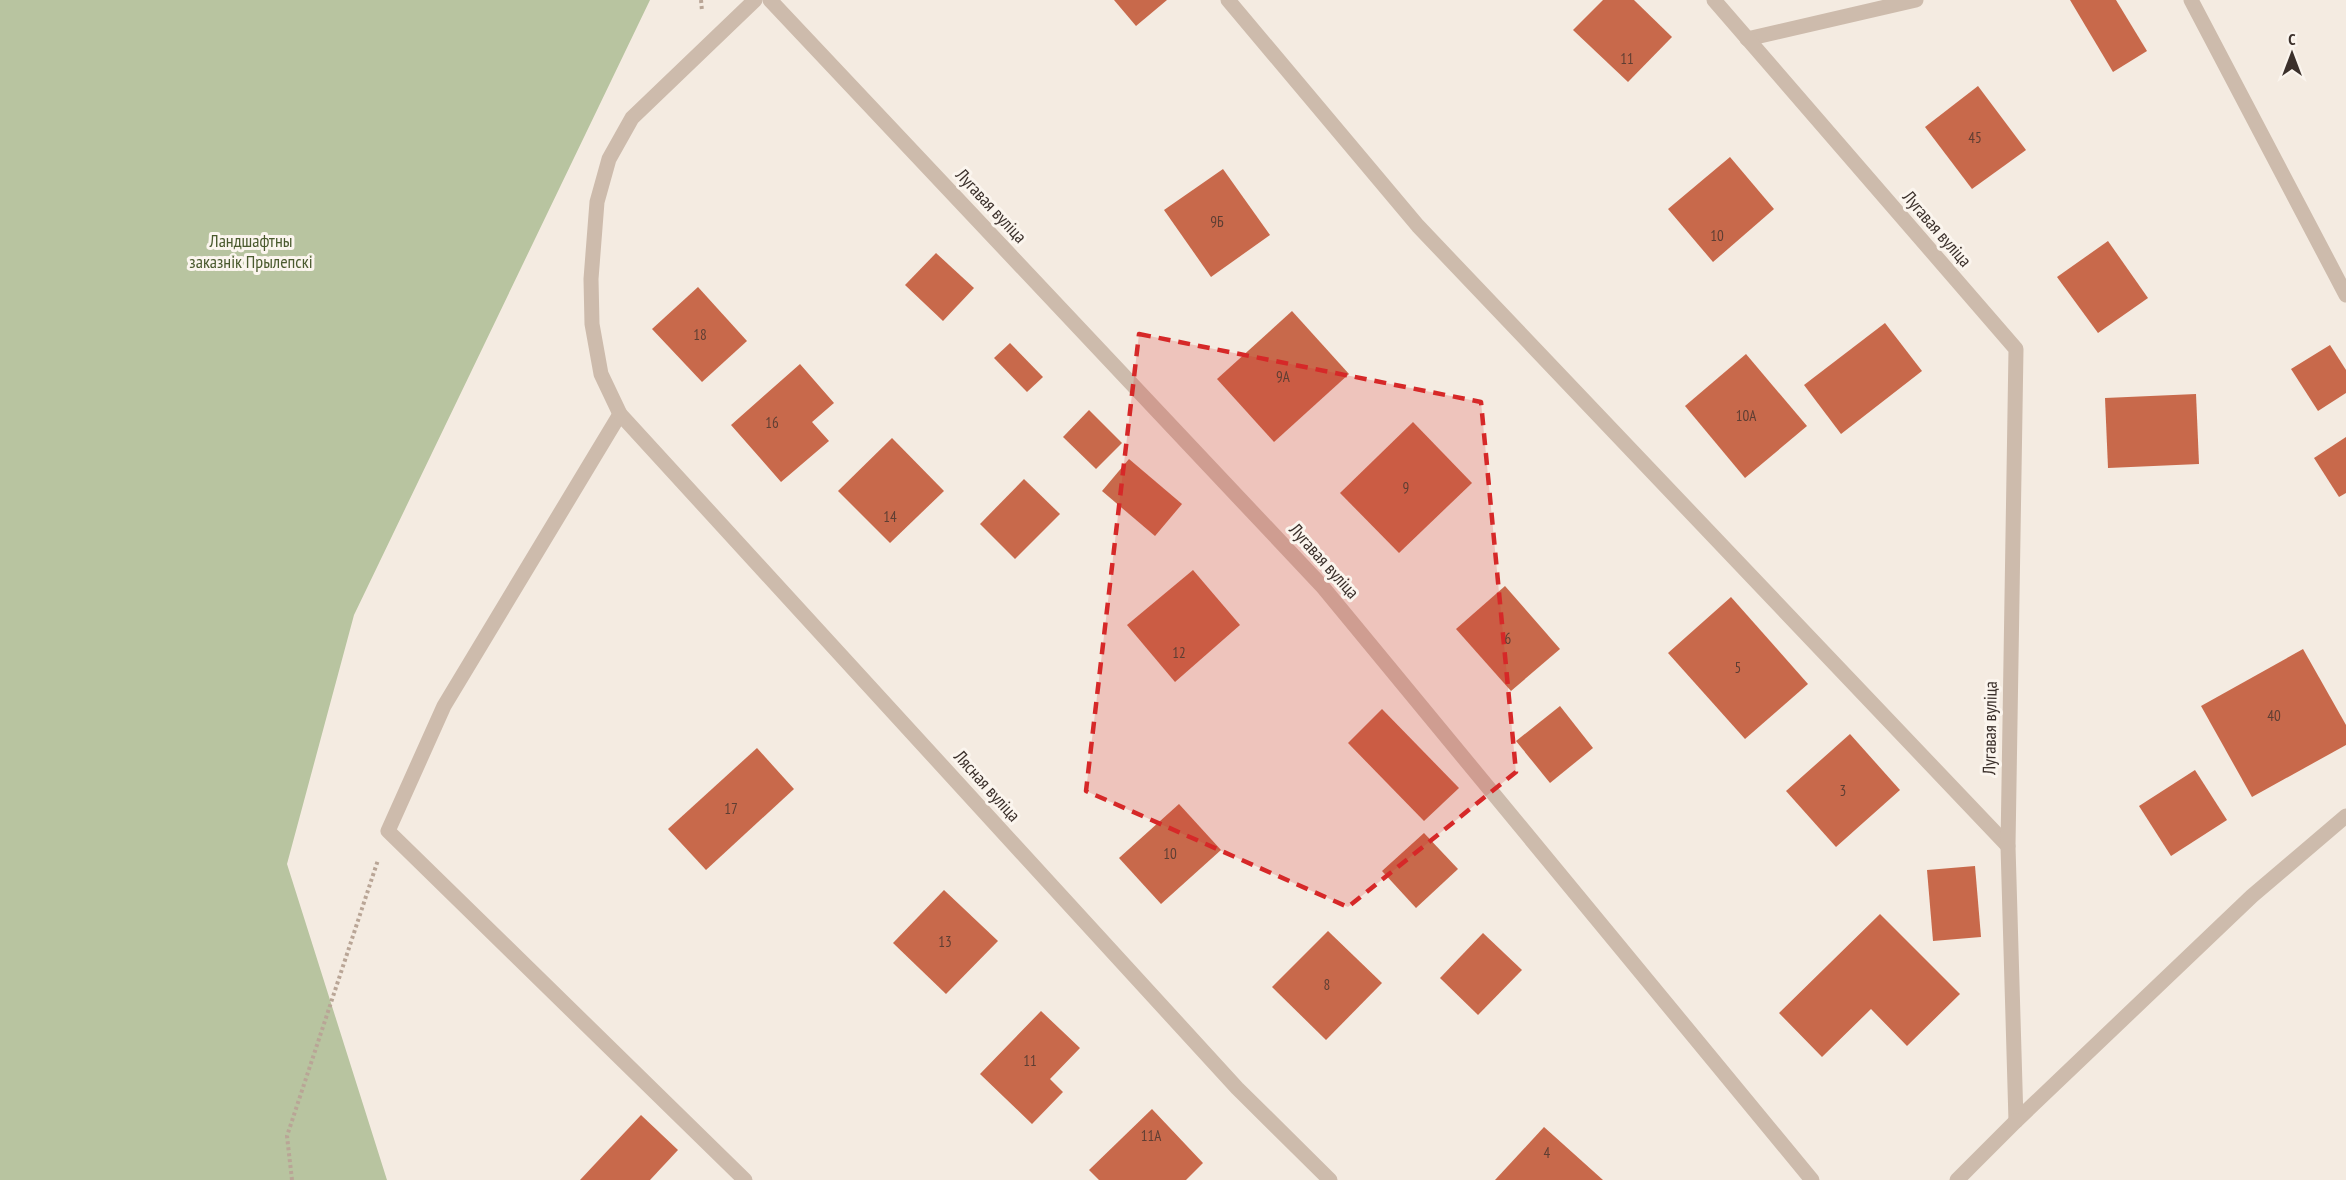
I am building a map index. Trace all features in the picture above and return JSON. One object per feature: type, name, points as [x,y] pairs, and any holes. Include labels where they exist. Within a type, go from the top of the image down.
[{"type":"street","name":"Лясная вуліца","points":[[754,0],[632,118],[609,159],[597,202],[591,279],[592,324],[601,374],[620,414],[1237,1088],[1330,1180]]},
{"type":"street","name":"Лугавая вуліца","points":[[770,0],[1322,586],[1812,1180]]},
{"type":"street","points":[[1228,0],[1418,226],[2008,846]]},
{"type":"street","name":"Лугавая вуліца","points":[[1714,0],[2016,349],[2008,846],[2016,1121]]},
{"type":"street","points":[[1747,39],[1916,0]]},
{"type":"street","points":[[2191,0],[2346,295]]},
{"type":"street","points":[[620,414],[444,706],[388,831],[745,1180]]},
{"type":"street","points":[[1957,1180],[2252,896],[2346,816]]},
{"type":"path","points":[[292,1180],[287,1136],[388,831]]},
{"type":"highlighted area","points":[[1139,334],[1481,402],[1516,772],[1348,907],[1086,791]]},
{"type":"green space","name":"Ландшафтны заказнік Прылепскі","points":[[0,0],[650,0],[354,615],[287,864],[387,1180],[0,1180]]},
{"type":"building","points":[[1114,0],[1167,0],[1136,26]]},
{"type":"building","points":[[1603,0],[1634,0],[1672,37],[1628,82],[1573,30]]},
{"type":"building","points":[[2070,0],[2116,0],[2147,51],[2113,72]]},
{"type":"building","points":[[1978,86],[2026,150],[1972,189],[1925,127]]},
{"type":"building","points":[[1730,157],[1774,209],[1713,262],[1668,209]]},
{"type":"building","points":[[1223,169],[1270,235],[1211,277],[1164,210]]},
{"type":"building","points":[[2108,241],[2148,298],[2098,333],[2057,277]]},
{"type":"building","points":[[936,253],[974,288],[943,321],[905,285]]},
{"type":"building","points":[[698,287],[747,341],[702,382],[652,329]]},
{"type":"building","points":[[1292,311],[1349,374],[1274,442],[1217,379]]},
{"type":"building","points":[[1885,323],[1922,371],[1841,434],[1804,385]]},
{"type":"building","points":[[1010,343],[1043,377],[1027,392],[994,358]]},
{"type":"building","points":[[2330,345],[2346,370],[2346,393],[2318,411],[2291,369]]},
{"type":"building","points":[[1746,354],[1807,426],[1745,478],[1685,406]]},
{"type":"building","points":[[800,364],[834,403],[812,422],[829,441],[781,482],[731,425]]},
{"type":"building","points":[[2196,394],[2199,464],[2108,468],[2105,398]]},
{"type":"building","points":[[1089,410],[1122,443],[1096,469],[1063,437]]},
{"type":"building","points":[[1413,422],[1472,483],[1399,553],[1340,493]]},
{"type":"building","points":[[2346,437],[2346,493],[2339,497],[2314,458]]},
{"type":"building","points":[[892,438],[944,491],[890,543],[838,491]]},
{"type":"building","points":[[1129,459],[1182,504],[1155,536],[1102,491]]},
{"type":"building","points":[[1024,479],[1060,514],[1015,559],[980,524]]},
{"type":"building","points":[[1193,570],[1240,625],[1175,682],[1127,625]]},
{"type":"building","points":[[1505,586],[1560,649],[1511,691],[1456,629]]},
{"type":"building","points":[[1731,597],[1808,684],[1745,739],[1668,653]]},
{"type":"building","points":[[2303,649],[2346,725],[2346,745],[2252,797],[2201,706]]},
{"type":"building","points":[[1560,706],[1593,748],[1550,783],[1516,741]]},
{"type":"building","points":[[1382,709],[1459,788],[1424,821],[1348,743]]},
{"type":"building","points":[[1850,734],[1900,790],[1836,847],[1786,791]]},
{"type":"building","points":[[757,748],[794,789],[706,870],[668,829]]},
{"type":"building","points":[[2195,770],[2227,820],[2171,856],[2139,806]]},
{"type":"building","points":[[1179,804],[1221,850],[1161,904],[1119,858]]},
{"type":"building","points":[[1424,833],[1458,869],[1416,908],[1382,871]]},
{"type":"building","points":[[1975,866],[1981,937],[1933,941],[1927,870]]},
{"type":"building","points":[[944,890],[998,941],[946,994],[893,943]]},
{"type":"building","points":[[1880,914],[1960,994],[1907,1046],[1871,1009],[1822,1057],[1779,1013]]},
{"type":"building","points":[[1328,931],[1382,983],[1326,1040],[1272,987]]},
{"type":"building","points":[[1483,933],[1522,970],[1478,1015],[1440,978]]},
{"type":"building","points":[[1041,1011],[1080,1048],[1050,1079],[1063,1092],[1032,1124],[980,1074]]},
{"type":"building","points":[[1152,1109],[1203,1163],[1186,1180],[1099,1180],[1089,1170]]},
{"type":"building","points":[[641,1115],[678,1150],[650,1180],[580,1180]]},
{"type":"building","points":[[1544,1127],[1603,1180],[1495,1180]]}]
